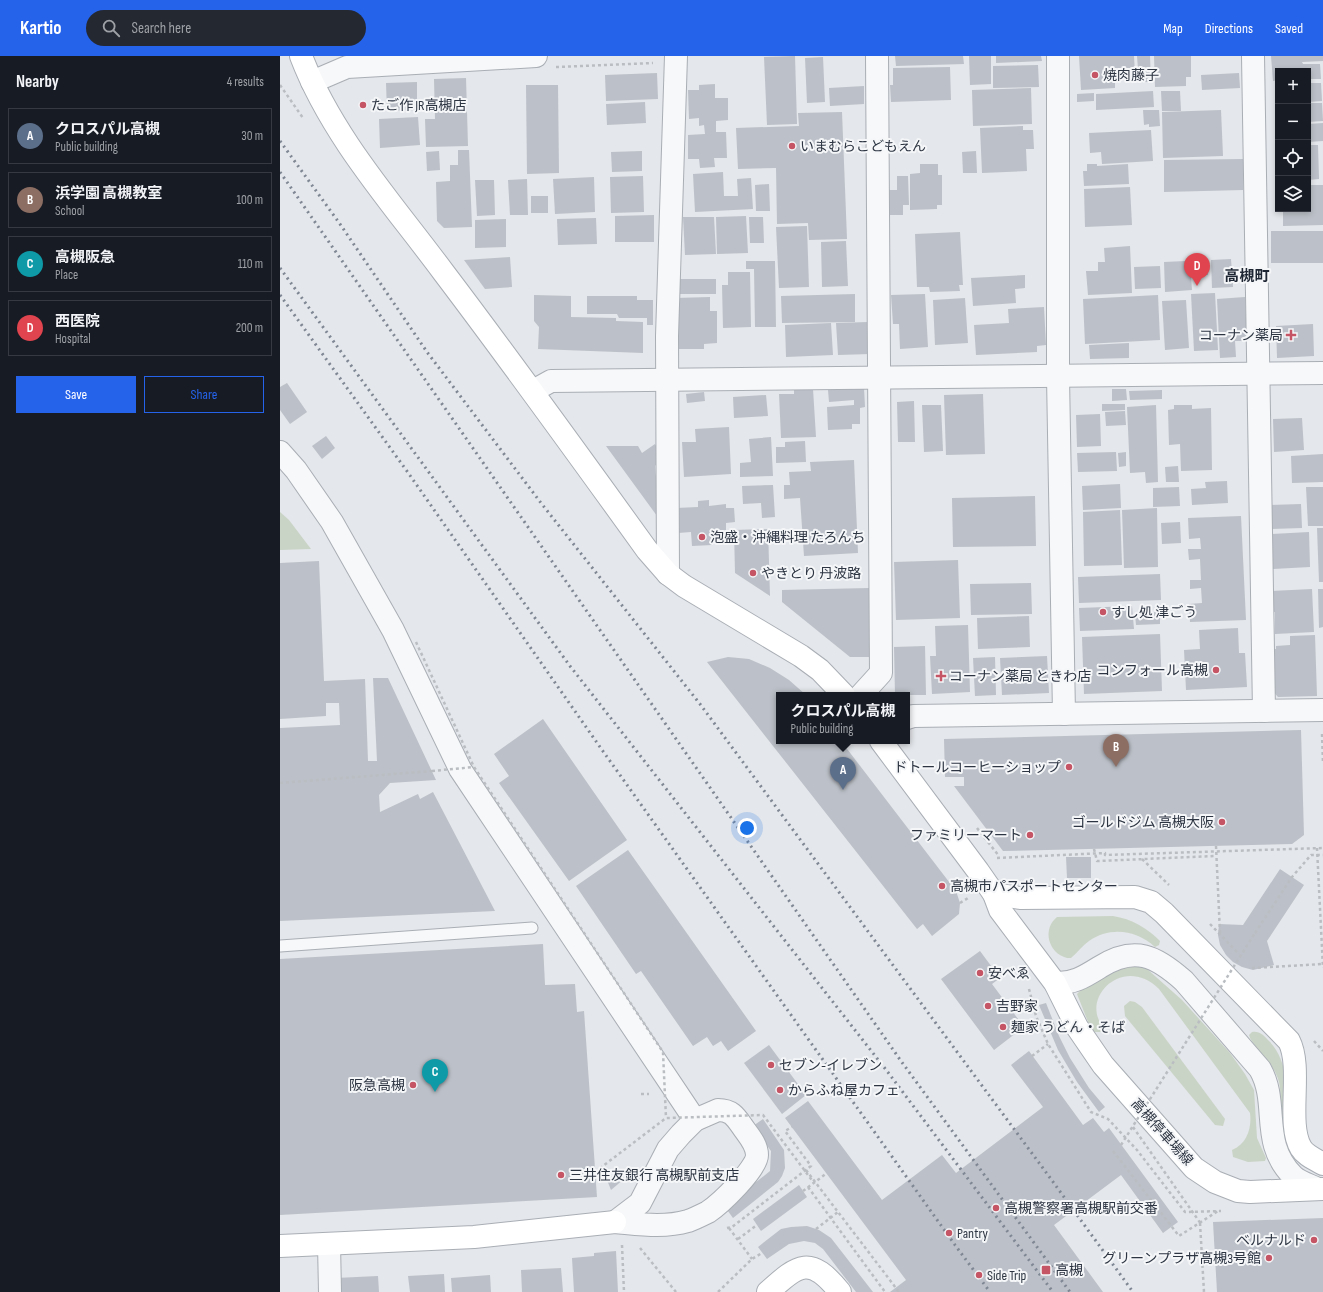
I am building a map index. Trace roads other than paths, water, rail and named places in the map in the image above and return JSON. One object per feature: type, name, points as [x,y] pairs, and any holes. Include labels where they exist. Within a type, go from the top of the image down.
[{"type":"street","points":[[301,56],[312,82],[341,135],[533,391],[647,550],[668,574],[696,595],[801,656],[820,670],[841,692]]},
{"type":"street","points":[[312,82],[347,67],[536,56]]},
{"type":"street","points":[[668,574],[669,380],[667,336],[676,56]]},
{"type":"street","points":[[864,692],[881,673],[877,56]]},
{"type":"street","points":[[1058,56],[1058,377],[1064,714]]},
{"type":"street","points":[[1253,56],[1264,711]]},
{"type":"street","points":[[533,391],[551,381],[1323,374]]},
{"type":"street","points":[[280,452],[296,470],[339,536],[393,630],[460,769],[695,1120]]},
{"type":"street","points":[[910,717],[1323,710]]},
{"type":"street","name":"高槻停車場線","points":[[883,744],[994,894],[1000,910],[1055,983],[1077,1027],[1103,1065],[1194,1168],[1204,1176],[1226,1187],[1250,1192],[1320,1189]]},
{"type":"street","points":[[994,894],[1020,898],[1130,896],[1152,902],[1289,1041],[1292,1046],[1294,1063],[1298,1139],[1307,1154],[1321,1162]]},
{"type":"street","points":[[1055,983],[1080,980],[1110,961],[1125,956],[1139,955],[1150,957],[1173,971],[1184,981],[1260,1069],[1267,1085],[1271,1129],[1276,1150],[1294,1177],[1320,1189]]},
{"type":"street","points":[[280,1246],[474,1237],[615,1222],[648,1226],[688,1221],[708,1212],[755,1166],[757,1155],[755,1145],[733,1114],[726,1110],[718,1110],[695,1120],[668,1149],[640,1203],[615,1222]]},
{"type":"street","points":[[329,1244],[330,1292]]},
{"type":"street","points":[[768,1292],[790,1273],[798,1269],[808,1267],[818,1269],[826,1275],[840,1292]]},
{"type":"lane","points":[[280,946],[532,928]]},
{"type":"railway","points":[[280,141],[340,224],[427,352],[541,503],[700,704],[1133,1292]]},
{"type":"railway","points":[[280,172],[901,1061],[1070,1292]]},
{"type":"railway","points":[[280,268],[570,666],[887,1071],[1053,1292]]},
{"type":"railway","points":[[280,295],[409,474],[600,747],[990,1292]]},
{"type":"place","name":"焼肉藤子","points":[[1095,75]]},
{"type":"place","name":"たご作 JR高槻店","points":[[363,105]]},
{"type":"place","name":"いまむらこどもえん","points":[[792,146]]},
{"type":"place","name":"西医院","points":[[1197,286]]},
{"type":"place","name":"コーナン薬局","points":[[1291,335]]},
{"type":"place","name":"泡盛・沖縄料理 たろんち","points":[[702,537]]},
{"type":"place","name":"やきとり 丹波路","points":[[753,573]]},
{"type":"place","name":"すし処 津ごう","points":[[1103,612]]},
{"type":"place","name":"コンフォール高槻","points":[[1216,670]]},
{"type":"place","name":"コーナン薬局 ときわ店","points":[[941,676]]},
{"type":"place","name":"ドトールコーヒーショップ","points":[[1069,767]]},
{"type":"place","name":"浜学園 高槻教室","points":[[1116,767]]},
{"type":"place","name":"クロスパル高槻","points":[[843,790]]},
{"type":"place","name":"ゴールドジム 高槻大阪","points":[[1222,822]]},
{"type":"place","name":"ファミリーマート","points":[[1030,835]]},
{"type":"place","name":"高槻市パスポートセンター","points":[[942,886]]},
{"type":"place","name":"安べゑ","points":[[980,973]]},
{"type":"place","name":"吉野家","points":[[988,1006]]},
{"type":"place","name":"麺家 うどん・そば","points":[[1003,1027]]},
{"type":"place","name":"セブン-イレブン","points":[[771,1065]]},
{"type":"place","name":"阪急高槻","points":[[413,1085]]},
{"type":"place","name":"からふね屋カフェ","points":[[780,1090]]},
{"type":"place","name":"高槻阪急","points":[[435,1092]]},
{"type":"place","name":"三井住友銀行 高槻駅前支店","points":[[561,1175]]},
{"type":"place","name":"高槻警察署高槻駅前交番","points":[[996,1208]]},
{"type":"place","name":"Pantry","points":[[949,1233]]},
{"type":"place","name":"ベルナルド","points":[[1314,1240]]},
{"type":"place","name":"グリーンプラザ高槻3号館","points":[[1269,1258]]},
{"type":"place","name":"高槻","points":[[1046,1270]]},
{"type":"place","name":"Side Trip","points":[[979,1275]]},
{"type":"district","name":"高槻町","points":[[1247,276]]}]
